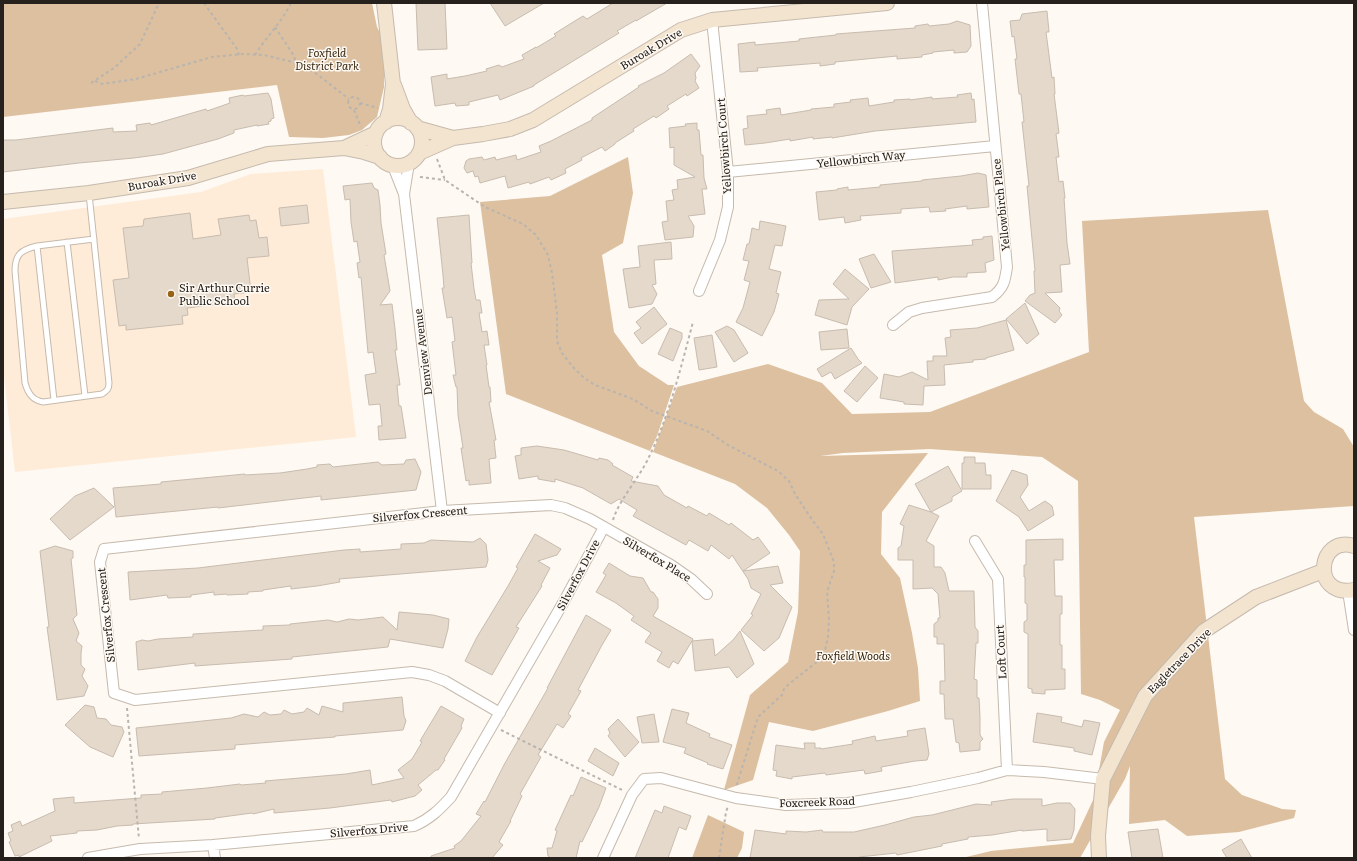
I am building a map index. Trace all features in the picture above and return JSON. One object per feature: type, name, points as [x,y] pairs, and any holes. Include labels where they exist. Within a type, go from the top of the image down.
[{"type":"street","points":[[384,3],[393,84],[390,109],[384,115],[380,127],[376,133],[374,146],[380,157],[386,163],[393,166],[404,165],[414,158],[422,140],[403,109],[393,84]]},
{"type":"street","name":"Buroak Drive","points":[[414,158],[452,138],[510,129],[533,120],[681,30],[712,20],[848,5],[887,3]]},
{"type":"street","name":"Yellowbirch Place","points":[[893,325],[909,312],[922,308],[992,297],[1000,291],[1005,281],[1007,267],[982,3]]},
{"type":"street","name":"Yellowbirch Court","points":[[699,291],[720,240],[728,207],[728,172],[712,20]]},
{"type":"street","points":[[384,115],[392,120],[405,120],[414,126]]},
{"type":"street","name":"Buroak Drive","points":[[414,126],[452,138]]},
{"type":"street","name":"Buroak Drive","points":[[344,148],[376,133]]},
{"type":"street","name":"Yellowbirch Way","points":[[728,172],[995,146]]},
{"type":"street","name":"Buroak Drive","points":[[3,202],[89,193],[188,178],[268,154],[344,148],[380,157]]},
{"type":"street","name":"Denview Avenue","points":[[404,194],[414,158]]},
{"type":"street","name":"Denview Avenue","points":[[393,166],[404,194],[442,510]]},
{"type":"street","name":"Silverfox Crescent","points":[[126,697],[114,693],[100,562],[104,549],[442,510],[551,505],[565,508],[608,525]]},
{"type":"street","name":"Silverfox Place","points":[[608,525],[671,565],[691,579],[707,594]]},
{"type":"street","name":"Silverfox Drive","points":[[88,858],[118,852],[213,845],[414,826],[426,821],[451,797],[608,525]]},
{"type":"street","name":"Loft Court","points":[[975,541],[998,579],[1007,770]]},
{"type":"street","points":[[1354,546],[1344,544],[1337,546],[1330,550],[1323,563],[1323,571],[1326,579],[1331,585],[1338,590],[1351,590],[1354,630]]},
{"type":"street","name":"Eagletrace Drive","points":[[1099,858],[1098,836],[1103,779],[1145,696],[1204,631],[1256,597],[1323,571]]},
{"type":"street","points":[[126,697],[135,700],[412,672],[429,675],[445,681],[500,713]]},
{"type":"street","name":"Foxcreek Road","points":[[603,858],[632,795],[644,779],[661,778],[732,797],[786,805],[848,803],[918,791],[1007,770],[1044,772],[1103,779]]},
{"type":"street","points":[[213,845],[215,858]]},
{"type":"lane","points":[[89,193],[110,383],[109,388],[102,394],[43,402],[38,401],[32,397],[28,391],[26,383],[15,264],[16,258],[21,252],[28,248],[94,239]]},
{"type":"lane","points":[[67,242],[84,396]]},
{"type":"lane","points":[[37,246],[54,400]]},
{"type":"path","points":[[91,83],[114,68],[140,44],[159,3]]},
{"type":"path","points":[[204,3],[237,49],[239,55]]},
{"type":"path","points":[[255,55],[288,10],[291,3]]},
{"type":"path","points":[[275,27],[294,56],[296,63]]},
{"type":"path","points":[[95,81],[102,84],[128,80],[212,57],[264,55],[306,65],[349,99]]},
{"type":"path","points":[[349,99],[356,97],[360,103],[384,115]]},
{"type":"path","points":[[349,99],[348,106],[354,110],[362,130]]},
{"type":"path","points":[[354,110],[358,108],[360,103]]},
{"type":"path","points":[[436,158],[445,180]]},
{"type":"path","points":[[420,177],[445,180],[485,206],[523,224],[536,235],[548,255],[552,273],[557,313],[557,341],[562,353],[584,378],[596,385],[633,400],[652,411],[707,431],[728,445],[778,471],[789,481],[795,494],[823,534],[834,562],[834,571],[827,592],[829,620],[828,637],[825,650],[818,661],[784,689],[782,695],[758,717],[726,812],[719,858]]},
{"type":"path","points":[[608,525],[648,459],[665,416],[683,362],[693,322]]},
{"type":"path","points":[[126,697],[140,850]]},
{"type":"path","points":[[493,726],[506,734],[632,795]]},
{"type":"shaded area","name":"Sir Arthur Currie Public School","points":[[323,169],[356,437],[15,472],[3,368],[3,219],[201,192],[251,174]]},
{"type":"green space","name":"Foxfield District Park","points":[[3,3],[372,3],[377,27],[384,41],[384,87],[377,117],[362,130],[349,135],[323,138],[289,137],[277,85],[3,117]]},
{"type":"green space","points":[[628,157],[633,193],[623,243],[602,255],[614,332],[639,366],[668,385],[674,385],[657,436],[650,451],[506,394],[480,202],[550,196]]},
{"type":"green space","name":"Foxfield Woods","points":[[1268,210],[1304,401],[1314,412],[1343,429],[1354,447],[1354,506],[1194,517],[1225,779],[1242,795],[1282,809],[1296,810],[1294,818],[1239,832],[1187,836],[1165,820],[1129,824],[1130,766],[1125,779],[1080,858],[962,858],[991,851],[1073,843],[1094,798],[1104,742],[1120,710],[1100,700],[1081,694],[1078,481],[1042,457],[930,449],[843,453],[820,456],[928,453],[882,512],[881,554],[900,578],[918,668],[920,701],[813,731],[769,722],[753,780],[724,790],[750,695],[788,662],[798,612],[800,551],[767,508],[735,484],[653,452],[677,387],[768,364],[822,383],[852,414],[930,412],[1089,352],[1082,221]]},
{"type":"green space","points":[[708,815],[744,832],[742,848],[737,858],[692,858]]},
{"type":"building","points":[[416,3],[445,3],[447,49],[418,50]]},
{"type":"building","points":[[490,3],[544,3],[505,26]]},
{"type":"building","points":[[613,3],[667,3],[617,31],[619,33],[534,86],[500,100],[498,95],[469,102],[469,105],[456,106],[455,103],[435,106],[431,77],[447,74],[447,79],[465,76],[487,71],[486,69],[499,65],[502,67],[524,59],[522,55],[556,36],[554,34],[583,16],[587,19]]},
{"type":"building","points":[[1047,11],[1049,32],[1046,32],[1052,78],[1054,77],[1054,94],[1059,133],[1056,134],[1059,157],[1056,157],[1059,182],[1063,181],[1067,243],[1070,264],[1060,265],[1062,292],[1045,293],[1060,308],[1059,311],[1062,315],[1055,323],[1025,301],[1030,295],[1035,293],[1035,271],[1027,186],[1029,186],[1022,122],[1024,122],[1021,94],[1019,94],[1014,36],[1012,37],[1010,21],[1020,20],[1022,14]]},
{"type":"building","points":[[957,21],[970,25],[971,46],[967,52],[954,53],[954,50],[933,52],[922,55],[922,57],[897,59],[897,56],[835,62],[835,64],[820,66],[820,63],[757,68],[758,71],[740,72],[738,44],[755,42],[755,45],[799,41],[799,39],[836,34],[915,28],[915,26],[928,24],[929,26],[949,24]]},
{"type":"building","points":[[691,54],[700,66],[695,73],[695,81],[699,88],[667,106],[669,109],[656,118],[654,116],[633,129],[634,131],[605,151],[602,147],[581,158],[582,160],[565,169],[566,173],[551,180],[549,177],[530,184],[529,182],[508,188],[505,176],[480,183],[478,176],[475,177],[473,171],[467,173],[464,168],[466,161],[469,159],[482,157],[484,160],[495,157],[496,160],[516,155],[517,160],[541,152],[539,146],[592,120],[592,118],[639,87],[638,86],[664,73]]},
{"type":"building","points":[[268,93],[271,99],[274,118],[268,122],[269,124],[234,130],[234,133],[218,139],[163,154],[3,172],[3,140],[16,140],[113,128],[113,132],[137,131],[136,125],[150,123],[151,125],[206,109],[207,111],[230,103],[229,98]]},
{"type":"building","points":[[971,93],[972,100],[974,99],[976,122],[875,131],[832,138],[813,139],[813,137],[790,141],[790,139],[745,145],[743,129],[748,128],[747,116],[767,114],[766,110],[780,108],[781,115],[811,109],[834,107],[834,104],[851,102],[850,100],[868,98],[869,106],[894,102],[894,100],[910,100],[932,97],[932,99],[958,97],[957,95]]},
{"type":"building","points":[[697,123],[701,155],[703,155],[704,178],[707,189],[702,189],[705,214],[688,216],[694,226],[693,237],[665,240],[662,222],[668,221],[666,201],[674,200],[672,190],[678,189],[677,180],[695,177],[674,165],[674,147],[670,148],[669,128]]},
{"type":"building","points":[[978,173],[986,175],[989,207],[967,209],[967,206],[945,209],[946,211],[930,212],[929,207],[901,209],[901,213],[860,216],[861,220],[845,223],[844,217],[819,220],[816,192],[837,190],[848,187],[848,190],[880,187],[880,185]]},
{"type":"building","points":[[372,183],[374,188],[378,190],[386,254],[384,255],[390,291],[380,305],[392,304],[397,350],[395,350],[400,385],[397,385],[399,406],[401,406],[406,438],[379,440],[378,426],[382,426],[380,404],[369,405],[365,375],[376,373],[373,352],[368,353],[361,277],[359,278],[357,263],[360,262],[357,241],[354,242],[350,199],[345,200],[343,186]]},
{"type":"building","points":[[307,205],[309,223],[281,226],[279,208]]},
{"type":"building","points":[[190,213],[193,239],[221,235],[218,219],[249,215],[250,221],[256,220],[259,238],[267,237],[269,256],[247,258],[251,292],[234,294],[235,302],[187,308],[188,315],[182,316],[183,324],[126,330],[126,325],[119,326],[113,280],[129,278],[123,228],[143,226],[144,219]]},
{"type":"building","points":[[469,215],[471,263],[474,289],[476,300],[480,300],[482,313],[479,313],[482,332],[487,331],[489,345],[484,345],[490,387],[491,402],[489,402],[496,440],[494,440],[496,458],[489,459],[491,483],[469,485],[469,480],[466,481],[461,448],[463,448],[458,415],[457,387],[453,375],[456,375],[452,342],[455,341],[452,317],[447,318],[442,288],[444,288],[437,218]]},
{"type":"building","points":[[760,221],[786,226],[782,246],[775,245],[769,269],[781,272],[776,293],[779,294],[774,312],[762,336],[736,322],[743,308],[750,282],[744,280],[749,261],[743,260],[747,244],[749,244],[752,228],[759,230]]},
{"type":"building","points":[[992,236],[994,260],[985,263],[986,272],[967,273],[967,277],[953,277],[938,280],[938,277],[895,283],[892,251],[973,245],[972,240]]},
{"type":"building","points":[[671,242],[672,259],[654,260],[656,284],[652,285],[657,294],[652,304],[629,308],[623,269],[640,267],[638,246]]},
{"type":"building","points":[[874,254],[891,282],[871,288],[859,259]]},
{"type":"building","points":[[845,269],[869,289],[852,307],[847,325],[815,315],[819,300],[849,299],[833,284]]},
{"type":"building","points":[[1025,303],[1039,334],[1027,344],[1006,319]]},
{"type":"building","points":[[654,307],[667,324],[642,344],[634,333],[641,328],[636,322]]},
{"type":"building","points":[[1006,320],[1014,350],[986,359],[973,360],[973,362],[944,365],[945,385],[924,386],[923,405],[904,404],[904,402],[880,398],[884,374],[899,377],[912,372],[928,380],[927,361],[933,361],[933,356],[947,356],[945,338],[951,337],[950,330],[977,328]]},
{"type":"building","points":[[727,326],[734,330],[748,353],[734,362],[715,332]]},
{"type":"building","points":[[670,328],[682,333],[682,338],[673,361],[658,354]]},
{"type":"building","points":[[847,329],[849,348],[821,350],[819,332]]},
{"type":"building","points":[[712,335],[717,367],[699,370],[694,338]]},
{"type":"building","points":[[851,348],[862,363],[835,379],[831,372],[822,377],[817,369]]},
{"type":"building","points":[[865,366],[878,378],[857,402],[844,391]]},
{"type":"building","points":[[537,446],[564,450],[598,460],[599,458],[608,460],[613,464],[612,465],[633,477],[631,481],[658,486],[664,495],[687,508],[688,506],[707,516],[709,513],[729,525],[731,523],[753,540],[758,537],[770,553],[743,571],[778,566],[783,583],[770,585],[792,607],[779,638],[764,651],[741,630],[753,615],[751,614],[761,594],[751,588],[748,579],[732,555],[729,559],[711,545],[708,551],[689,540],[686,545],[633,516],[637,510],[619,499],[611,504],[583,488],[555,479],[555,482],[538,479],[538,476],[519,479],[515,456],[521,455],[521,448]]},
{"type":"building","points":[[964,457],[975,457],[975,463],[985,463],[986,475],[991,475],[991,489],[962,489],[962,463],[964,463]]},
{"type":"building","points":[[415,459],[421,472],[416,490],[321,500],[321,496],[218,508],[116,517],[113,488],[245,474],[280,473],[317,467],[317,465],[330,464],[333,467],[378,462],[382,465],[404,464],[406,460]]},
{"type":"building","points":[[948,466],[962,491],[952,497],[952,501],[931,512],[915,484]]},
{"type":"building","points":[[1012,470],[1027,475],[1028,485],[1020,497],[1029,511],[1045,501],[1052,506],[1054,515],[1028,531],[1019,517],[996,501]]},
{"type":"building","points":[[94,488],[114,507],[70,540],[50,519],[75,496]]},
{"type":"building","points":[[909,505],[939,516],[926,541],[934,546],[934,567],[941,567],[945,573],[949,591],[974,591],[975,627],[978,631],[978,643],[976,643],[974,679],[977,680],[980,735],[983,739],[980,742],[980,750],[960,752],[959,743],[956,742],[953,719],[945,719],[944,694],[940,694],[940,681],[945,681],[944,644],[937,644],[937,637],[934,637],[934,624],[938,621],[938,618],[940,618],[938,594],[932,588],[913,589],[913,560],[898,560],[898,548],[901,546],[904,526],[900,524]]},
{"type":"building","points":[[535,534],[561,549],[557,555],[538,561],[550,568],[541,585],[542,586],[516,627],[519,628],[492,675],[465,661],[477,637],[518,568],[516,567]]},
{"type":"building","points":[[480,538],[486,544],[488,560],[486,567],[339,579],[340,582],[317,586],[291,589],[291,586],[248,592],[248,594],[214,595],[214,592],[191,595],[191,597],[168,598],[167,595],[130,600],[128,572],[198,568],[344,550],[360,549],[360,552],[401,549],[401,544],[424,543],[431,540],[473,542]]},
{"type":"building","points":[[1063,539],[1063,560],[1054,560],[1055,596],[1062,596],[1062,614],[1060,614],[1060,645],[1062,645],[1062,669],[1065,669],[1065,689],[1045,690],[1045,694],[1032,693],[1032,689],[1028,688],[1028,634],[1024,632],[1024,622],[1027,620],[1024,577],[1024,565],[1026,565],[1026,540]]},
{"type":"building","points":[[55,546],[73,551],[73,558],[71,559],[77,615],[73,619],[79,633],[76,641],[82,646],[81,665],[85,669],[82,676],[88,686],[84,696],[57,700],[47,627],[49,627],[40,551]]},
{"type":"building","points":[[609,563],[630,576],[643,578],[651,592],[653,592],[658,599],[658,608],[653,616],[693,639],[678,664],[673,661],[669,668],[657,661],[662,652],[645,642],[651,633],[631,620],[634,616],[616,603],[596,592],[606,575],[603,573]]},
{"type":"building","points":[[399,612],[433,615],[449,619],[443,648],[390,639],[388,647],[292,657],[292,659],[195,666],[195,663],[138,670],[136,642],[142,640],[148,641],[193,637],[193,634],[263,630],[263,626],[290,625],[328,620],[337,622],[349,619],[358,620],[383,617],[397,630]]},
{"type":"building","points":[[586,615],[611,630],[578,690],[581,691],[568,714],[571,716],[563,728],[557,724],[538,755],[541,757],[520,794],[522,796],[511,821],[499,842],[503,845],[492,858],[431,858],[431,856],[455,848],[454,846],[461,841],[481,816],[476,814],[484,801],[485,802],[505,763],[548,688]]},
{"type":"building","points":[[740,631],[754,664],[737,678],[729,667],[695,671],[692,641],[713,639],[715,656],[733,640]]},
{"type":"building","points":[[402,697],[406,721],[403,730],[235,745],[235,749],[139,756],[136,728],[231,718],[244,714],[258,717],[264,712],[270,715],[281,714],[284,710],[292,714],[304,712],[307,708],[319,715],[322,706],[343,712],[343,703]]},
{"type":"building","points":[[85,705],[94,707],[97,718],[106,719],[111,725],[122,727],[124,732],[113,757],[90,747],[65,725]]},
{"type":"building","points":[[441,706],[464,719],[461,726],[462,728],[444,759],[445,760],[438,770],[418,785],[422,790],[415,796],[392,802],[391,800],[330,808],[274,813],[274,809],[253,814],[215,819],[133,824],[97,830],[77,831],[77,833],[50,836],[52,841],[19,857],[19,855],[15,856],[9,842],[11,841],[8,833],[13,831],[11,825],[20,821],[22,826],[55,811],[53,799],[74,797],[74,803],[141,798],[141,795],[162,794],[162,792],[240,784],[266,783],[265,781],[346,774],[370,770],[372,785],[404,778],[398,770],[412,759],[422,742],[420,741]]},
{"type":"building","points":[[672,709],[689,713],[686,723],[710,734],[709,737],[732,745],[723,769],[707,764],[708,763],[684,753],[686,748],[663,742]]},
{"type":"building","points":[[1037,713],[1062,717],[1061,722],[1082,727],[1084,720],[1100,723],[1092,755],[1074,751],[1074,748],[1033,742]]},
{"type":"building","points":[[654,714],[659,742],[642,743],[637,717]]},
{"type":"building","points":[[618,719],[639,742],[625,757],[608,736],[610,733],[608,729]]},
{"type":"building","points":[[925,728],[929,754],[927,760],[881,767],[882,771],[865,774],[864,770],[826,775],[825,773],[792,777],[792,779],[776,776],[777,771],[773,770],[776,745],[805,749],[804,743],[815,743],[815,748],[821,749],[853,744],[852,741],[875,736],[876,741],[908,736],[907,731]]},
{"type":"building","points":[[595,748],[619,763],[613,776],[588,761]]},
{"type":"building","points":[[581,777],[606,788],[599,807],[582,842],[580,841],[576,858],[551,858],[548,856],[547,848],[552,848],[557,831],[555,830]]},
{"type":"building","points":[[1013,799],[1042,799],[1042,806],[1057,803],[1070,803],[1075,809],[1074,830],[1071,839],[1047,841],[1047,829],[1022,830],[968,837],[968,839],[942,844],[942,846],[897,855],[896,853],[859,858],[750,858],[755,830],[786,834],[786,831],[806,832],[822,830],[823,832],[854,832],[976,804],[992,805],[991,802]]},
{"type":"building","points":[[664,806],[691,816],[686,830],[679,827],[668,858],[635,858],[655,810],[662,813]]},
{"type":"building","points":[[1158,829],[1163,858],[1132,858],[1128,832]]},
{"type":"building","points":[[1241,839],[1252,858],[1227,858],[1222,850]]},
{"type":"place","name":"Sir Arthur Currie Public School","points":[[171,294]]}]
